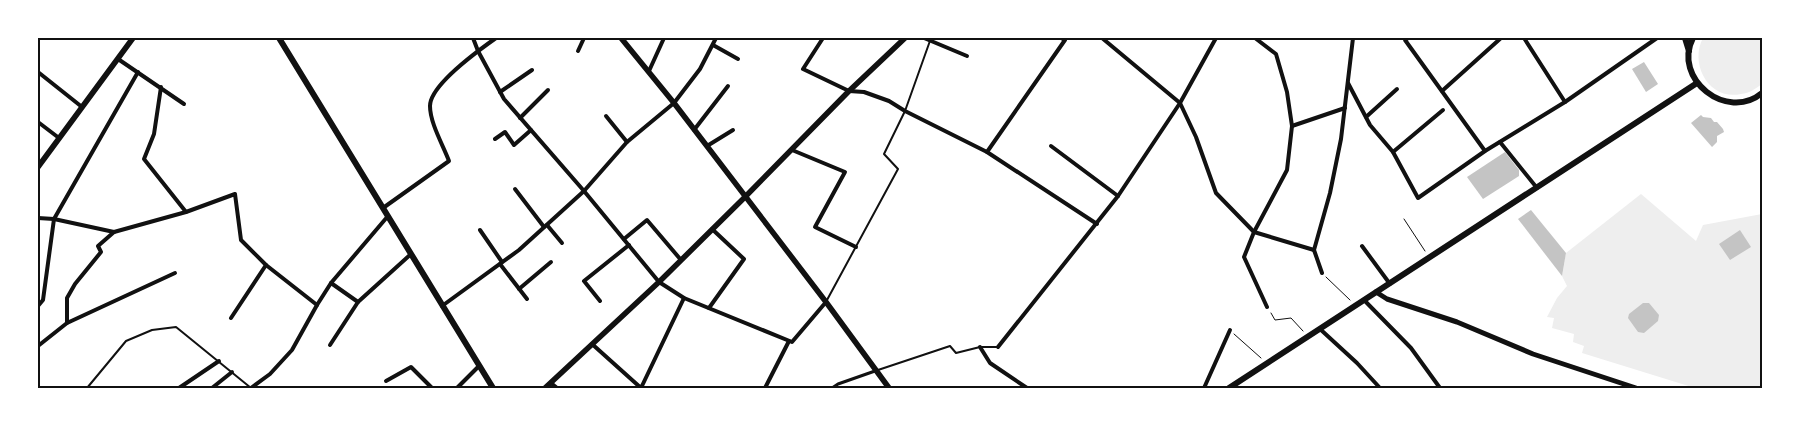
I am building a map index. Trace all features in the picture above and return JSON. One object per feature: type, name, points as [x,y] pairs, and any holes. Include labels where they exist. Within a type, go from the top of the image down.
[{"type":"main road","points":[[279,38],[493,388]]},
{"type":"main road","points":[[622,38],[746,197],[889,388]]},
{"type":"main road","points":[[545,388],[659,282],[746,197],[849,91],[905,38]]},
{"type":"main road","points":[[1685,38],[1689,51]]},
{"type":"main road","points":[[1693,38],[1689,51],[1689,62],[1697,83],[1705,92],[1726,102],[1738,102],[1762,95]]},
{"type":"main road","points":[[38,167],[118,59],[130,39]]},
{"type":"main road","points":[[1229,388],[1697,83]]},
{"type":"street","points":[[473,38],[478,52],[504,99],[584,191],[659,282],[684,298],[792,342],[826,302]]},
{"type":"street","points":[[384,208],[449,161],[435,129],[430,105],[438,86],[496,38]]},
{"type":"street","points":[[578,51],[584,38]]},
{"type":"street","points":[[648,71],[664,38]]},
{"type":"street","points":[[442,306],[520,250],[584,191],[627,142],[674,103],[700,69],[716,38]]},
{"type":"street","points":[[823,38],[803,69],[849,91],[864,92],[889,101],[987,152],[1097,224]]},
{"type":"street","points":[[924,38],[967,56]]},
{"type":"street","points":[[987,152],[1065,40],[1061,38]]},
{"type":"street","points":[[1102,38],[1180,103],[1196,137],[1216,193],[1254,232],[1314,250]]},
{"type":"street","points":[[998,347],[1118,196],[1180,103],[1216,38]]},
{"type":"street","points":[[1255,38],[1276,54],[1287,92],[1292,126],[1287,170],[1254,232],[1244,257],[1267,307]]},
{"type":"street","points":[[1322,273],[1314,250],[1330,193],[1341,139],[1353,38]]},
{"type":"street","points":[[1442,91],[1500,38]]},
{"type":"street","points":[[1524,38],[1565,102]]},
{"type":"street","points":[[1348,83],[1370,125],[1393,152],[1418,198],[1500,142],[1565,102],[1658,38]]},
{"type":"street","points":[[1407,39],[1486,152]]},
{"type":"street","points":[[713,46],[738,59]]},
{"type":"street","points":[[118,59],[184,104]]},
{"type":"street","points":[[500,92],[532,70]]},
{"type":"street","points":[[38,72],[82,106]]},
{"type":"street","points":[[38,306],[43,300],[54,219],[138,72]]},
{"type":"street","points":[[694,130],[728,86]]},
{"type":"street","points":[[161,87],[154,134],[144,159],[186,212]]},
{"type":"street","points":[[1366,117],[1396,89]]},
{"type":"street","points":[[520,118],[548,90]]},
{"type":"street","points":[[1292,126],[1345,108]]},
{"type":"street","points":[[1393,152],[1443,110]]},
{"type":"street","points":[[606,116],[627,142]]},
{"type":"street","points":[[38,122],[59,138]]},
{"type":"street","points":[[495,139],[505,132],[514,145],[531,130]]},
{"type":"street","points":[[707,146],[732,130]]},
{"type":"street","points":[[1500,142],[1537,188]]},
{"type":"street","points":[[1051,146],[1118,196]]},
{"type":"street","points":[[792,150],[845,172],[815,228],[856,248]]},
{"type":"street","points":[[515,189],[562,243]]},
{"type":"street","points":[[67,323],[67,298],[101,252],[98,246],[114,232],[186,212],[235,194],[241,240],[266,265],[317,305]]},
{"type":"street","points":[[251,388],[270,374],[292,350],[331,283],[388,216]]},
{"type":"street","points":[[38,218],[54,219],[114,232]]},
{"type":"street","points":[[624,239],[647,220],[681,260]]},
{"type":"street","points":[[709,308],[744,259],[712,229]]},
{"type":"street","points":[[480,230],[527,299]]},
{"type":"street","points":[[600,302],[584,280],[629,246]]},
{"type":"street","points":[[1362,246],[1390,284]]},
{"type":"street","points":[[330,346],[358,302],[411,254]]},
{"type":"street","points":[[519,289],[551,262]]},
{"type":"street","points":[[231,318],[266,265]]},
{"type":"street","points":[[38,346],[67,323],[175,274]]},
{"type":"street","points":[[331,283],[358,302]]},
{"type":"street","points":[[1376,292],[1387,299],[1457,322],[1533,354],[1636,388]]},
{"type":"street","points":[[38,295],[43,300]]},
{"type":"street","points":[[592,344],[641,388],[684,298]]},
{"type":"street","points":[[1364,300],[1411,348],[1440,388]]},
{"type":"street","points":[[1320,329],[1357,363],[1380,388]]},
{"type":"street","points":[[1204,388],[1230,330]]},
{"type":"street","points":[[765,388],[789,341]]},
{"type":"street","points":[[980,347],[990,363],[1027,388]]},
{"type":"street","points":[[179,388],[219,361]]},
{"type":"street","points":[[456,388],[479,366]]},
{"type":"street","points":[[386,381],[411,367],[432,388]]},
{"type":"street","points":[[832,388],[838,384],[876,371]]},
{"type":"street","points":[[212,388],[232,372]]},
{"type":"street","points":[[551,382],[556,388]]},
{"type":"lane","points":[[826,302],[898,169],[884,154],[905,111],[930,39]]},
{"type":"lane","points":[[87,388],[126,341],[152,330],[176,327],[251,388]]},
{"type":"lane","points":[[876,371],[950,346],[956,353],[980,347],[998,347]]},
{"type":"path","points":[[1404,218],[1429,258]]},
{"type":"path","points":[[1322,273],[1356,306]]},
{"type":"path","points":[[1267,307],[1276,320],[1291,318],[1308,337]]},
{"type":"path","points":[[1230,330],[1268,364]]},
{"type":"shaded area","points":[[1703,38],[1762,38],[1762,84],[1747,93],[1730,95],[1720,92],[1711,86],[1700,69],[1699,48]]},
{"type":"shaded area","points":[[1641,194],[1696,241],[1703,225],[1762,214],[1762,388],[1695,388],[1582,353],[1584,346],[1573,342],[1574,334],[1552,328],[1554,318],[1547,317],[1557,298],[1567,286],[1562,276],[1566,253]]},
{"type":"building","points":[[1644,62],[1658,84],[1646,92],[1632,69]]},
{"type":"building","points":[[1701,115],[1711,118],[1723,129],[1724,132],[1717,136],[1717,142],[1712,147],[1691,123]]},
{"type":"building","points":[[1505,152],[1519,170],[1519,176],[1483,199],[1467,177]]},
{"type":"building","points":[[1531,210],[1566,253],[1562,276],[1518,219]]},
{"type":"building","points":[[1740,230],[1751,247],[1730,260],[1719,244]]},
{"type":"building","points":[[1643,303],[1649,303],[1659,315],[1658,321],[1644,333],[1638,332],[1628,318],[1629,314]]}]
